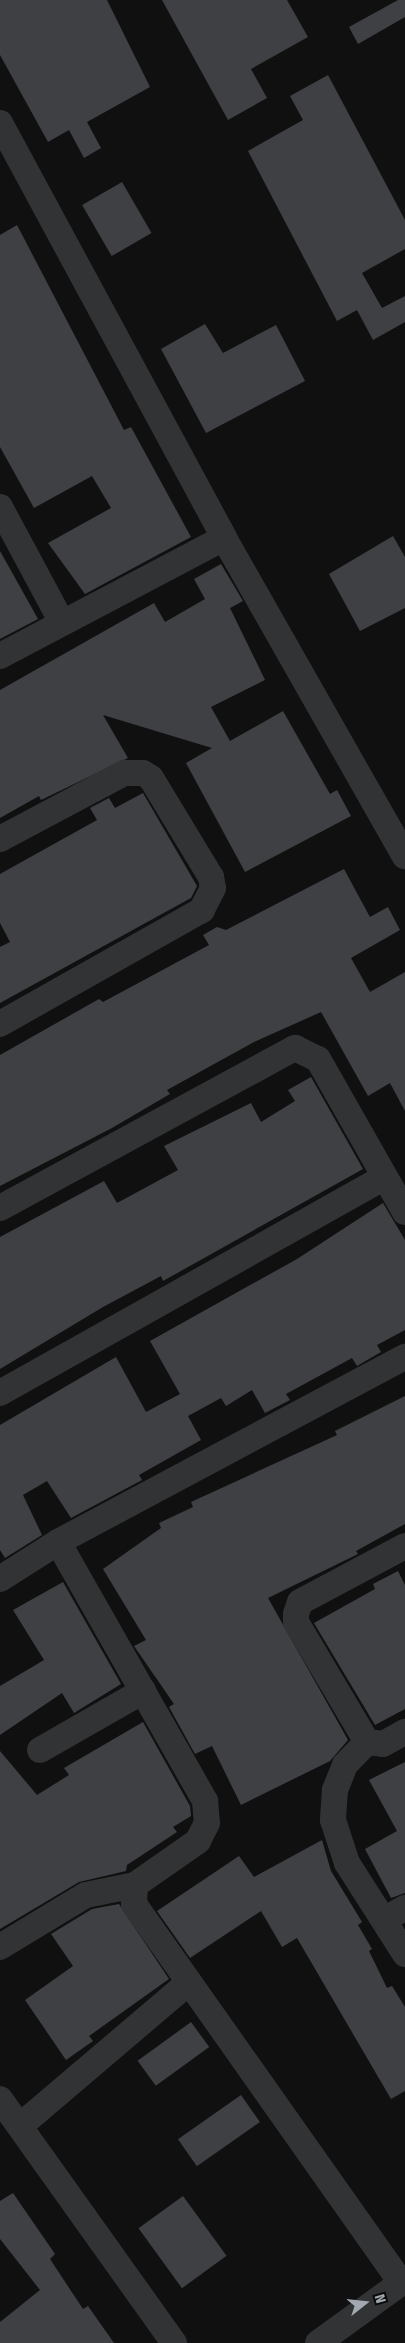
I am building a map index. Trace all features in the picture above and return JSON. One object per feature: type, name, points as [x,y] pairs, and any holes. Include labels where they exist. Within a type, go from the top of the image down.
[{"type":"street","points":[[0,124],[224,538],[405,856]]},
{"type":"street","points":[[0,507],[61,621]]},
{"type":"street","points":[[0,656],[61,621],[224,538]]},
{"type":"street","points":[[0,839],[124,773],[143,773],[151,778],[212,876],[213,888],[202,910],[0,1024]]},
{"type":"street","points":[[0,1208],[295,1048],[318,1059],[405,1212]]},
{"type":"street","points":[[0,1393],[385,1177]]},
{"type":"street","points":[[0,1579],[58,1542],[405,1357]]},
{"type":"street","points":[[0,1947],[86,1895],[135,1886],[182,1855],[198,1841],[207,1823],[205,1801],[58,1542]]},
{"type":"street","points":[[367,1742],[296,1622],[296,1614],[300,1602],[405,1546]]},
{"type":"street","points":[[40,1750],[143,1691]]},
{"type":"street","points":[[367,1742],[383,1744],[405,1732]]},
{"type":"street","points":[[367,1742],[346,1765],[335,1790],[333,1820],[346,1863],[395,1914],[405,1954]]},
{"type":"street","points":[[135,1886],[134,1904],[402,2281],[318,2343]]},
{"type":"street","points":[[20,2126],[189,1982]]},
{"type":"street","points":[[0,2099],[174,2343]]},
{"type":"building","points":[[0,0],[107,0],[150,87],[87,122],[101,148],[84,158],[69,130],[48,142],[0,55]]},
{"type":"building","points":[[162,0],[287,0],[308,37],[251,69],[267,98],[228,120]]},
{"type":"building","points":[[398,0],[405,0],[405,17],[358,44],[349,27]]},
{"type":"building","points":[[328,75],[405,220],[405,249],[362,273],[382,308],[405,296],[405,322],[373,340],[357,310],[337,321],[248,151],[303,120],[290,96]]},
{"type":"building","points":[[122,182],[152,233],[112,256],[82,205]]},
{"type":"building","points":[[17,225],[124,430],[131,427],[191,537],[85,594],[48,543],[111,508],[92,476],[34,508],[0,447],[0,235]]},
{"type":"building","points":[[205,324],[223,353],[276,325],[305,381],[206,433],[161,349]]},
{"type":"building","points":[[393,536],[405,557],[405,608],[360,631],[329,574]]},
{"type":"building","points":[[0,551],[38,619],[0,639]]},
{"type":"building","points":[[221,564],[243,601],[230,608],[265,680],[211,707],[230,741],[283,711],[330,794],[337,790],[351,816],[245,872],[186,763],[212,748],[103,715],[128,758],[41,800],[39,796],[0,818],[0,690],[154,603],[165,622],[205,599],[194,579]]},
{"type":"building","points":[[143,793],[197,886],[191,898],[0,1003],[0,947],[10,942],[0,923],[0,874],[97,820],[90,808],[109,798],[115,808]]},
{"type":"building","points":[[344,869],[370,917],[388,907],[400,930],[351,958],[370,992],[405,972],[405,1111],[390,1083],[368,1096],[321,1012],[254,1042],[167,1090],[170,1094],[112,1128],[0,1186],[0,1055],[99,999],[103,1002],[209,945],[203,935],[217,927],[226,930]]},
{"type":"building","points":[[311,1077],[363,1169],[163,1281],[161,1276],[103,1307],[0,1369],[0,1237],[104,1181],[117,1203],[178,1170],[164,1146],[251,1103],[261,1122],[295,1101],[288,1090]]},
{"type":"building","points":[[383,1203],[405,1240],[405,1330],[377,1345],[381,1352],[357,1366],[352,1358],[286,1394],[290,1400],[265,1413],[252,1390],[226,1406],[221,1398],[188,1416],[201,1440],[139,1475],[142,1480],[71,1518],[47,1481],[23,1495],[42,1535],[5,1558],[0,1550],[0,1425],[116,1357],[146,1412],[180,1394],[150,1341],[297,1259]]},
{"type":"building","points":[[405,1396],[405,1524],[356,1551],[358,1554],[268,1598],[348,1740],[330,1761],[241,1805],[212,1746],[195,1754],[169,1707],[174,1704],[134,1646],[146,1640],[103,1569],[161,1528],[159,1523],[193,1507],[191,1502],[337,1435],[335,1431]]},
{"type":"building","points":[[398,1571],[405,1585],[405,1709],[375,1725],[314,1623],[375,1589],[373,1584]]},
{"type":"building","points":[[63,1582],[121,1684],[74,1713],[62,1693],[0,1735],[0,1686],[44,1660],[13,1610]]},
{"type":"building","points":[[143,1722],[190,1806],[191,1816],[173,1827],[177,1832],[127,1865],[126,1871],[79,1882],[0,1929],[0,1751],[37,1795],[69,1775],[64,1768]]},
{"type":"building","points":[[405,1762],[405,1893],[391,1898],[365,1849],[397,1831],[369,1780]]},
{"type":"building","points":[[322,1840],[331,1871],[362,1922],[358,1925],[372,1949],[369,1951],[387,1988],[392,1986],[405,2007],[405,2091],[391,2099],[297,1938],[282,1947],[261,1911],[190,1958],[157,1911],[239,1856],[254,1877]]},
{"type":"building","points":[[119,1904],[169,1979],[89,2036],[93,2041],[66,2060],[25,2000],[73,1966],[51,1934],[92,1909]]},
{"type":"building","points":[[191,2022],[209,2047],[156,2086],[138,2061]]},
{"type":"building","points":[[241,2095],[260,2122],[197,2166],[178,2139]]},
{"type":"building","points":[[13,2193],[55,2254],[50,2259],[83,2309],[88,2306],[114,2343],[0,2343],[0,2322],[40,2290],[0,2239],[0,2201]]},
{"type":"building","points":[[183,2196],[226,2256],[182,2288],[139,2228]]}]
